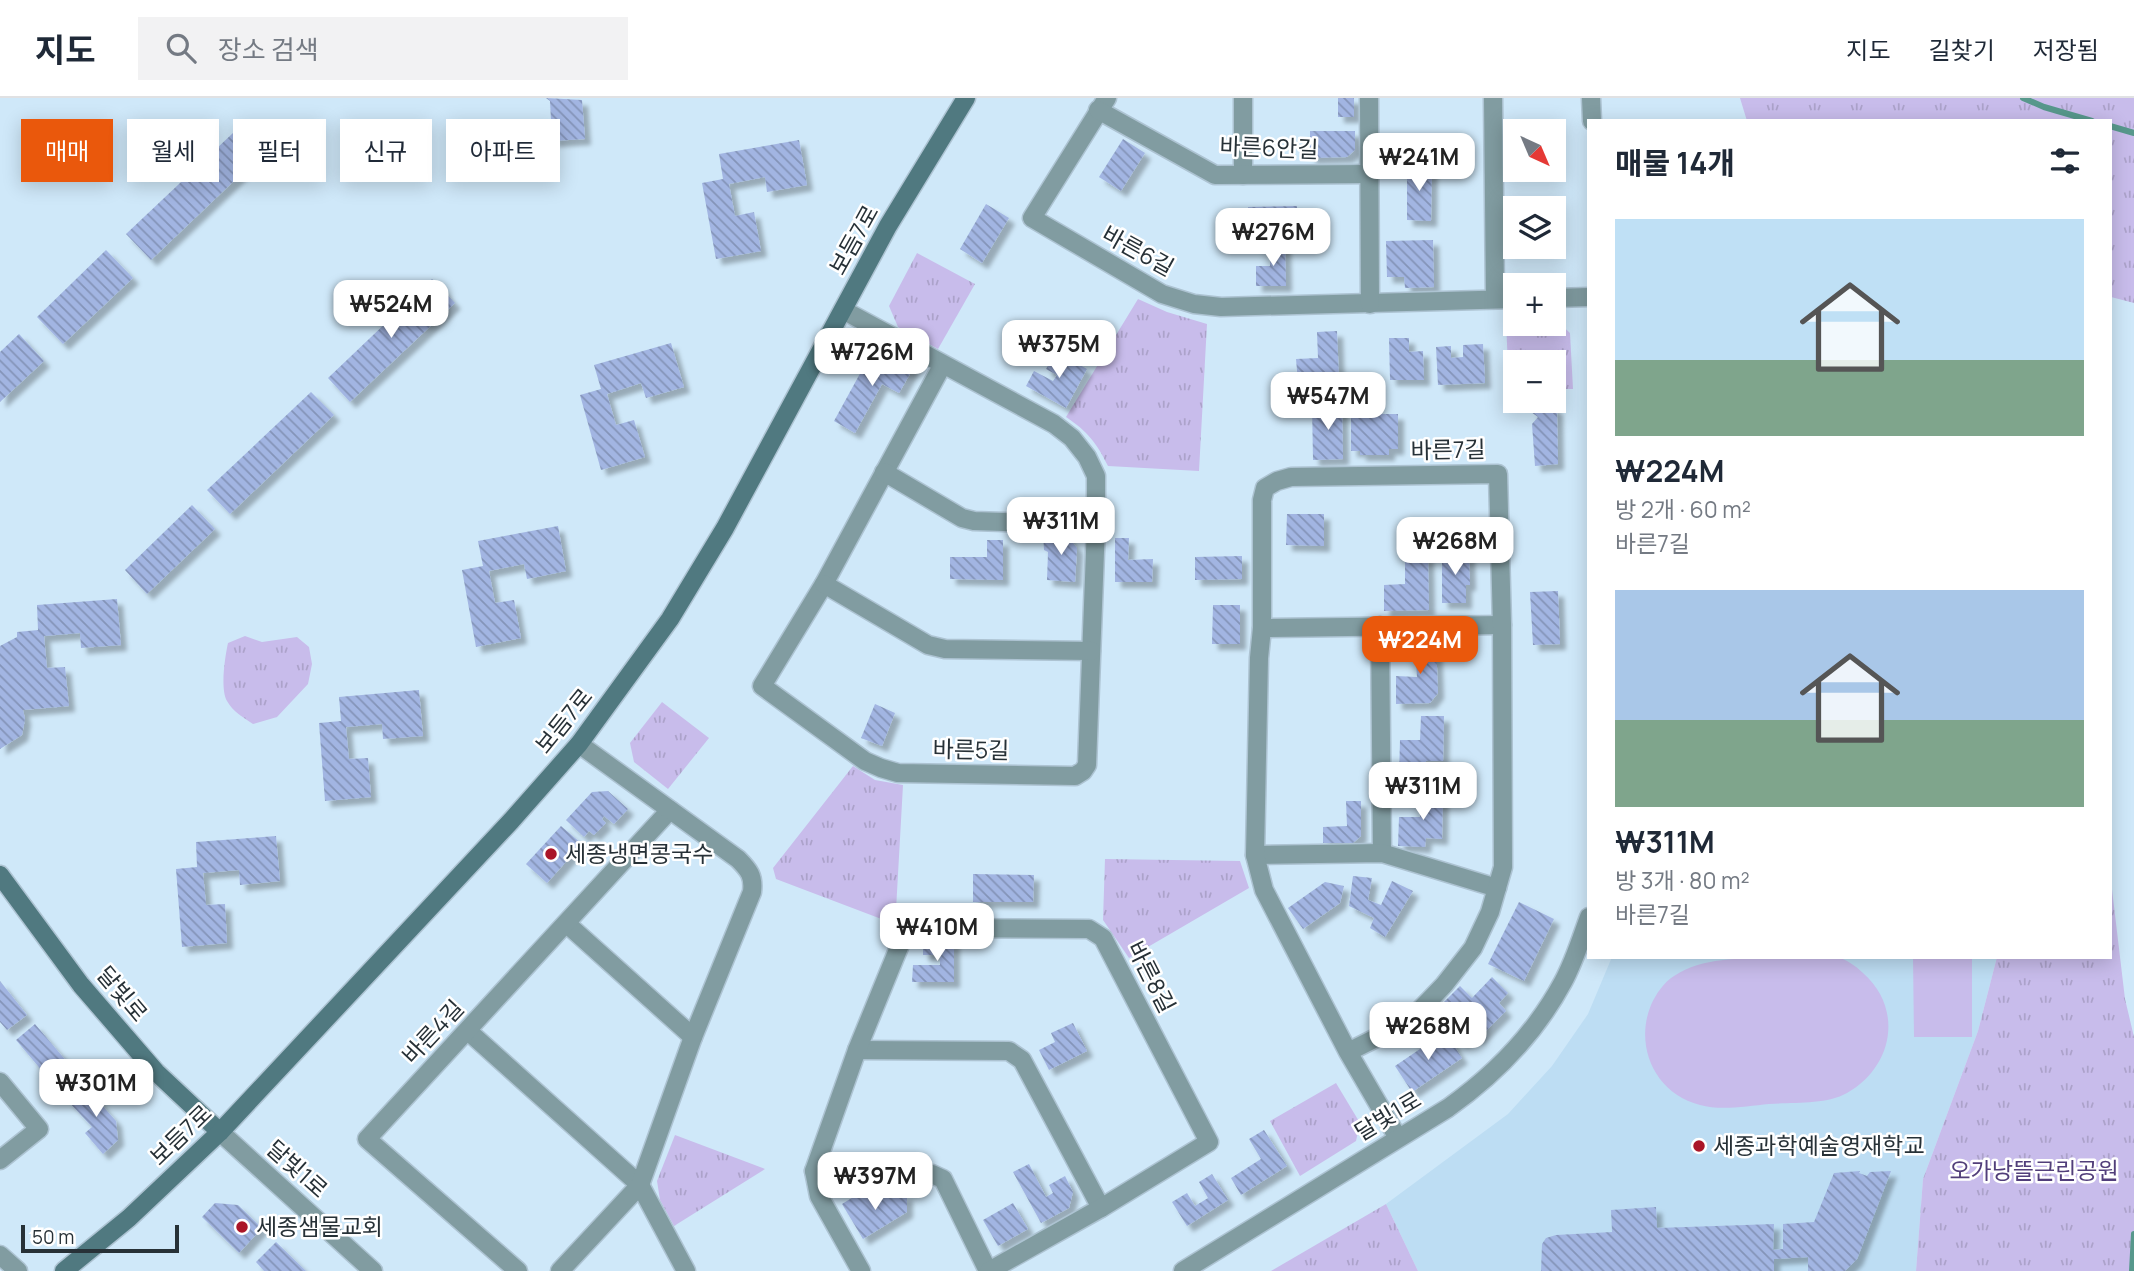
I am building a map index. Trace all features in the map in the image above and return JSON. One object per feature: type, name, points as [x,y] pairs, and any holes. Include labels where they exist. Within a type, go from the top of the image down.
[{"type":"street","name":"보듬7로","points":[[64,1271],[129,1218],[220,1132],[511,821],[579,744],[670,619],[719,539],[888,226],[966,98]]},
{"type":"street","points":[[1242,98],[1243,175]]},
{"type":"street","points":[[1369,98],[1370,304]]},
{"type":"street","points":[[1493,98],[1495,299]]},
{"type":"street","points":[[1591,98],[1592,119]]},
{"type":"street","name":"바른6안길","points":[[1102,104],[1215,175],[1370,174]]},
{"type":"street","name":"바른6길","points":[[1102,104],[1032,218],[1162,294],[1194,304],[1221,307],[1503,299]]},
{"type":"street","points":[[1566,298],[1587,297]]},
{"type":"street","name":"바른5길","points":[[843,310],[943,364],[1054,424],[1072,438],[1087,457],[1096,476],[1087,765],[1075,776],[898,772],[881,768],[865,761],[762,687],[824,584],[943,364]]},
{"type":"street","points":[[884,472],[962,518],[974,521],[1096,525]]},
{"type":"street","name":"바른7길","points":[[1498,474],[1503,867],[1490,912],[1473,947],[1444,985],[1417,1013],[1348,1052],[1264,890],[1255,855],[1262,628],[1262,500],[1265,488],[1291,477],[1498,474]]},
{"type":"street","points":[[824,584],[928,645],[945,649],[1091,651]]},
{"type":"street","points":[[1262,628],[1502,625]]},
{"type":"street","points":[[1380,626],[1382,853]]},
{"type":"street","points":[[560,1271],[640,1185],[693,1037],[752,892],[753,880],[749,869],[738,859],[579,744]]},
{"type":"street","name":"바른4길","points":[[518,1271],[367,1139],[567,925],[670,810]]},
{"type":"street","points":[[1255,855],[1382,853],[1497,888]]},
{"type":"street","name":"달빛로","points":[[0,875],[81,985],[156,1072],[220,1132]]},
{"type":"street","name":"달빛1로","points":[[1183,1271],[1475,1089],[1525,1040],[1547,1009],[1564,980],[1587,922]]},
{"type":"street","points":[[567,925],[693,1037]]},
{"type":"street","name":"바른8길","points":[[915,928],[1089,929],[1097,933],[1103,938],[1209,1142],[1101,1208],[989,1271],[943,1180],[932,1174],[814,1171],[857,1049],[904,935],[915,928]]},
{"type":"street","points":[[468,1031],[640,1185],[686,1271]]},
{"type":"street","points":[[857,1049],[1009,1051],[1022,1060],[1101,1208]]},
{"type":"street","points":[[1348,1052],[1398,1138]]},
{"type":"street","points":[[0,1082],[39,1129],[0,1160]]},
{"type":"street","name":"달빛1로","points":[[220,1132],[373,1271]]},
{"type":"street","points":[[814,1171],[819,1196],[860,1271]]},
{"type":"street","points":[[0,1255],[18,1271]]},
{"type":"shaded area","name":"세종과학예술영재학교","points":[[1611,959],[1996,959],[1978,1031],[1923,1179],[1916,1271],[1418,1271],[1386,1204],[1508,1114],[1552,1066],[1588,1014]]},
{"type":"green space","points":[[1740,98],[2134,98],[2134,303],[2112,297],[2112,119],[1746,119]]},
{"type":"green space","points":[[917,253],[975,284],[938,349],[898,327],[889,306]]},
{"type":"green space","points":[[1138,299],[1167,312],[1207,324],[1199,471],[1108,466],[1091,438],[1066,417]]},
{"type":"green space","points":[[1566,329],[1570,333],[1573,389],[1566,389],[1566,350],[1507,350],[1507,336],[1566,336]]},
{"type":"green space","points":[[245,636],[262,642],[297,637],[309,647],[312,664],[308,684],[277,717],[253,724],[238,714],[227,701],[223,681],[228,643]]},
{"type":"green space","points":[[662,702],[709,738],[668,789],[634,762],[630,743]]},
{"type":"green space","points":[[853,766],[875,780],[903,785],[896,910],[884,920],[776,879],[773,868]]},
{"type":"green space","points":[[1105,859],[1240,861],[1249,888],[1129,958],[1103,920]]},
{"type":"green space","name":"오가낭뜰근린공원","points":[[2112,889],[2125,999],[2134,1037],[2134,1271],[1916,1271],[1923,1179],[1978,1031],[1996,959],[2112,959]]},
{"type":"green space","points":[[1843,959],[1851,963],[1876,987],[1888,1020],[1888,1037],[1875,1068],[1863,1082],[1847,1093],[1829,1100],[1717,1108],[1700,1105],[1671,1091],[1652,1066],[1647,1052],[1646,1021],[1651,1005],[1661,989],[1674,976],[1697,965],[1722,960]]},
{"type":"green space","points":[[1913,959],[1972,959],[1972,1037],[1914,1037]]},
{"type":"green space","points":[[1336,1083],[1360,1123],[1356,1141],[1300,1176],[1270,1121]]},
{"type":"green space","points":[[675,1135],[765,1169],[674,1226],[660,1200],[657,1181]]},
{"type":"green space","points":[[1386,1204],[1418,1271],[1271,1271]]},
{"type":"building","points":[[546,98],[582,100],[585,139],[560,141],[560,119],[551,119],[550,101]]},
{"type":"building","points":[[1338,98],[1354,98],[1354,117],[1338,117]]},
{"type":"building","points":[[1310,131],[1355,131],[1355,150],[1347,157],[1310,158]]},
{"type":"building","points":[[233,133],[233,182],[151,260],[126,234],[181,182],[219,182],[219,146]]},
{"type":"building","points":[[1123,139],[1145,153],[1121,191],[1099,177]]},
{"type":"building","points":[[799,140],[807,185],[767,192],[765,177],[729,184],[735,216],[754,212],[761,251],[716,259],[702,183],[723,179],[719,154]]},
{"type":"building","points":[[1407,166],[1432,166],[1431,221],[1407,220]]},
{"type":"building","points":[[986,204],[1009,218],[982,263],[960,249]]},
{"type":"building","points":[[1297,206],[1297,236],[1248,236],[1248,207]]},
{"type":"building","points":[[1433,240],[1434,287],[1405,288],[1404,277],[1387,277],[1386,241]]},
{"type":"building","points":[[1285,242],[1286,286],[1256,286],[1256,266],[1270,266],[1270,243]]},
{"type":"building","points":[[106,250],[133,278],[63,344],[37,317]]},
{"type":"building","points":[[432,279],[455,303],[350,402],[328,378]]},
{"type":"building","points":[[1337,331],[1339,380],[1298,382],[1296,359],[1318,358],[1317,332]]},
{"type":"building","points":[[19,334],[44,361],[0,402],[0,352]]},
{"type":"building","points":[[1389,338],[1409,338],[1409,352],[1423,351],[1424,380],[1390,380]]},
{"type":"building","points":[[671,343],[684,387],[646,398],[641,383],[607,394],[616,425],[634,420],[645,457],[601,470],[580,395],[601,389],[594,365]]},
{"type":"building","points":[[1483,344],[1485,383],[1438,385],[1436,347],[1451,346],[1451,358],[1463,357],[1463,345]]},
{"type":"building","points":[[1056,352],[1087,369],[1066,408],[1026,386],[1034,371],[1053,381],[1057,375],[1046,369]]},
{"type":"building","points":[[889,353],[914,367],[899,393],[882,384],[855,433],[834,421],[868,359]]},
{"type":"building","points":[[311,392],[334,415],[230,514],[207,490]]},
{"type":"building","points":[[1342,403],[1343,459],[1313,460],[1312,404]]},
{"type":"building","points":[[1532,413],[1557,413],[1558,464],[1535,466],[1532,424],[1538,417]]},
{"type":"building","points":[[1351,414],[1398,414],[1398,449],[1389,449],[1389,455],[1360,455],[1360,451],[1351,451]]},
{"type":"building","points":[[192,505],[215,529],[147,594],[125,570]]},
{"type":"building","points":[[1287,514],[1324,514],[1324,546],[1286,545]]},
{"type":"building","points":[[558,526],[566,571],[527,579],[524,564],[489,571],[495,603],[514,600],[521,638],[476,647],[462,570],[483,566],[478,541]]},
{"type":"building","points":[[1065,533],[1077,548],[1075,582],[1047,580],[1048,552],[1044,550],[1043,534]]},
{"type":"building","points":[[1115,538],[1129,538],[1128,560],[1153,559],[1152,582],[1115,582]]},
{"type":"building","points":[[987,540],[1003,540],[1003,580],[950,579],[950,557],[987,557]]},
{"type":"building","points":[[1442,553],[1469,553],[1470,585],[1466,585],[1466,603],[1442,603]]},
{"type":"building","points":[[1405,555],[1428,555],[1429,610],[1384,611],[1384,585],[1405,584]]},
{"type":"building","points":[[1242,556],[1242,579],[1195,580],[1195,557]]},
{"type":"building","points":[[1558,591],[1560,644],[1533,645],[1530,592]]},
{"type":"building","points":[[117,599],[121,645],[81,648],[80,633],[44,636],[47,668],[65,667],[69,706],[23,710],[25,719],[22,735],[0,749],[0,646],[17,637],[17,632],[38,630],[37,605]]},
{"type":"building","points":[[1213,605],[1240,605],[1240,644],[1212,644]]},
{"type":"building","points":[[1436,641],[1438,693],[1430,703],[1396,704],[1396,676],[1417,677],[1416,661],[1412,657],[1412,642]]},
{"type":"building","points":[[419,690],[423,736],[383,739],[382,724],[346,727],[349,759],[368,758],[371,797],[325,801],[319,723],[341,721],[339,697]]},
{"type":"building","points":[[875,704],[895,713],[882,746],[861,738]]},
{"type":"building","points":[[1421,716],[1444,716],[1443,761],[1426,761],[1426,776],[1399,776],[1400,740],[1420,740]]},
{"type":"building","points":[[608,791],[628,809],[614,824],[604,816],[602,819],[606,823],[594,835],[589,831],[584,837],[566,820],[592,792]]},
{"type":"building","points":[[1420,793],[1443,793],[1442,839],[1426,838],[1425,847],[1398,846],[1399,817],[1420,817]]},
{"type":"building","points":[[1346,801],[1361,801],[1361,836],[1353,843],[1323,843],[1323,827],[1347,826]]},
{"type":"building","points":[[561,826],[582,844],[547,883],[526,864]]},
{"type":"building","points":[[276,836],[280,881],[240,885],[239,870],[203,873],[206,905],[225,904],[227,943],[182,947],[176,869],[197,867],[196,842]]},
{"type":"building","points":[[973,874],[1034,875],[1033,902],[973,902]]},
{"type":"building","points":[[1353,876],[1372,878],[1368,900],[1381,905],[1392,881],[1413,891],[1385,937],[1370,928],[1374,918],[1349,906]]},
{"type":"building","points":[[1325,882],[1344,886],[1340,903],[1303,929],[1288,908]]},
{"type":"building","points":[[1519,902],[1554,919],[1524,981],[1488,964]]},
{"type":"building","points":[[923,941],[954,941],[954,982],[912,982],[913,965],[940,965],[940,955],[923,955]]},
{"type":"building","points":[[1492,977],[1508,993],[1499,1003],[1506,1011],[1478,1039],[1471,1033],[1462,1042],[1433,1013],[1460,986],[1472,998]]},
{"type":"building","points":[[0,981],[27,1015],[7,1030],[0,1022]]},
{"type":"building","points":[[1073,1023],[1087,1051],[1049,1070],[1039,1050],[1055,1042],[1051,1033]]},
{"type":"building","points":[[35,1024],[79,1076],[60,1092],[16,1040]]},
{"type":"building","points":[[1445,1032],[1462,1058],[1412,1092],[1395,1066]]},
{"type":"building","points":[[84,1085],[116,1121],[118,1140],[103,1154],[85,1133],[92,1127],[67,1100]]},
{"type":"building","points":[[1264,1130],[1287,1166],[1241,1195],[1231,1178],[1261,1159],[1249,1139]]},
{"type":"building","points":[[1029,1164],[1046,1197],[1053,1193],[1049,1185],[1065,1176],[1073,1192],[1069,1208],[1041,1223],[1013,1172]]},
{"type":"building","points":[[1860,1171],[1859,1173],[1867,1176],[1870,1172],[1891,1171],[1857,1259],[1845,1271],[1808,1271],[1808,1257],[1774,1259],[1774,1271],[1541,1271],[1542,1244],[1546,1238],[1612,1232],[1611,1210],[1656,1207],[1657,1228],[1774,1224],[1773,1250],[1783,1249],[1783,1224],[1814,1222],[1834,1173]]},
{"type":"building","points":[[1212,1174],[1228,1200],[1187,1226],[1172,1202],[1187,1193],[1195,1206],[1208,1198],[1199,1182]]},
{"type":"building","points":[[907,1195],[907,1212],[863,1239],[842,1204],[855,1196]]},
{"type":"building","points":[[215,1203],[238,1205],[262,1228],[239,1253],[202,1217]]},
{"type":"building","points":[[1013,1203],[1028,1229],[998,1246],[983,1220]]},
{"type":"building","points":[[276,1242],[306,1271],[264,1271],[256,1262]]},
{"type":"waterway","points":[[2023,98],[2085,119]]},
{"type":"waterway","points":[[2112,127],[2134,133]]},
{"type":"waterway","points":[[2132,1271],[2134,1234]]},
{"type":"place","name":"세종냉면콩국수","points":[[551,854]]},
{"type":"place","name":"세종과학예술영재학교","points":[[1699,1146]]},
{"type":"place","name":"세종샘물교회","points":[[242,1227]]}]
